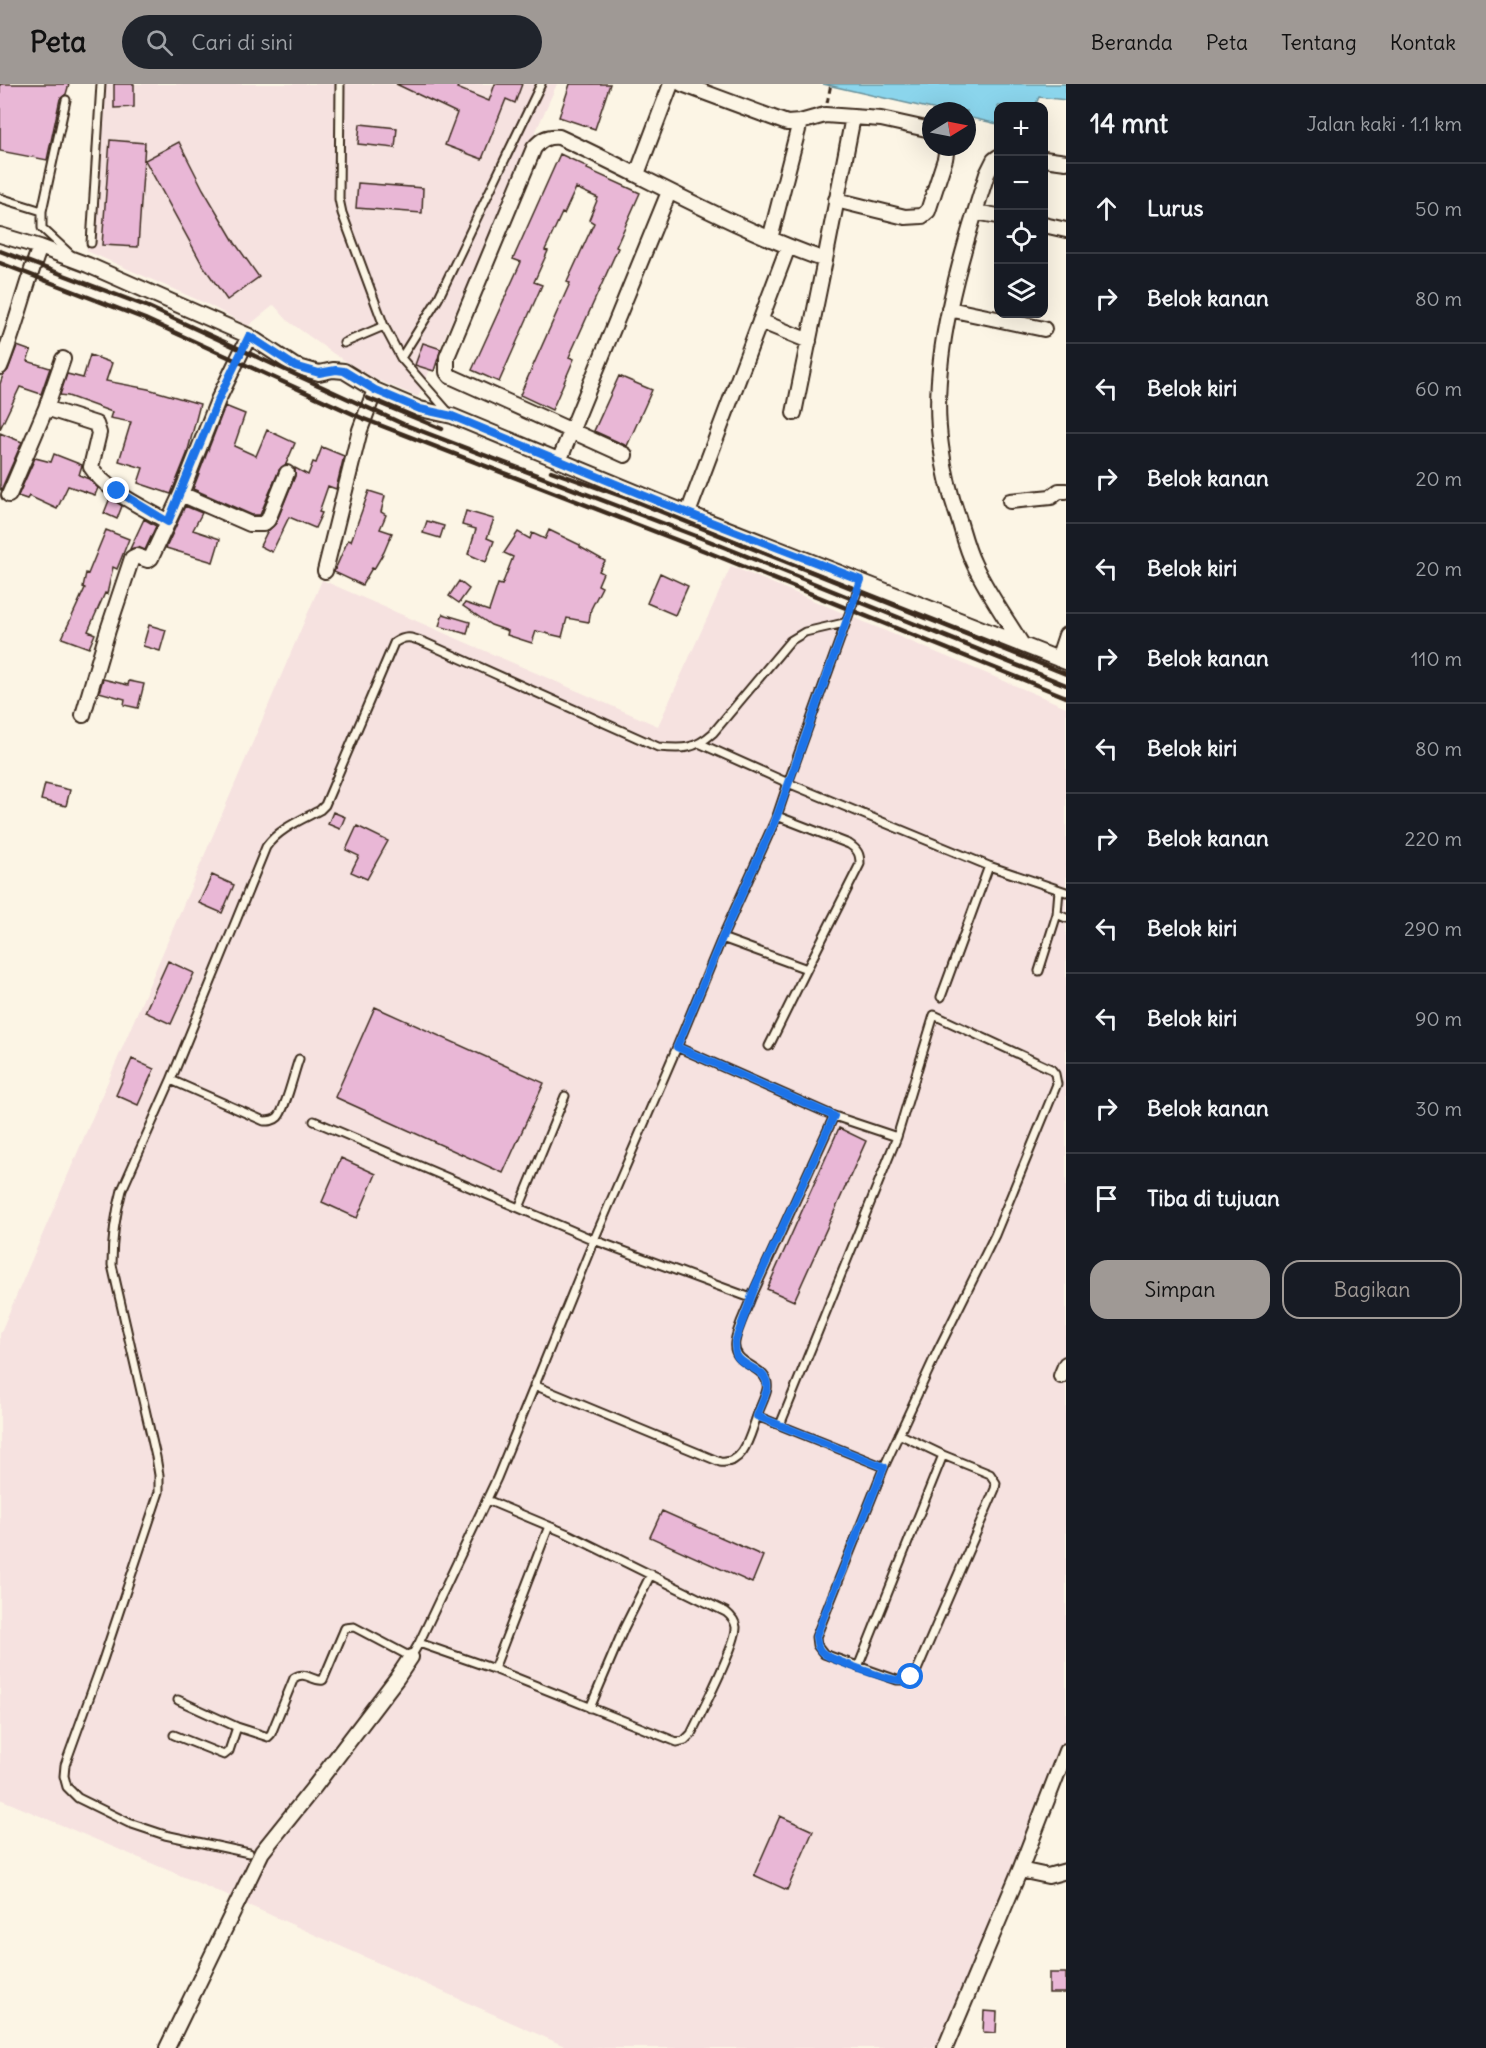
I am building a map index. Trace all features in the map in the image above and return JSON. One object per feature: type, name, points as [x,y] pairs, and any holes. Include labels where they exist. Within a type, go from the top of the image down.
[{"type":"street","points":[[637,174],[671,84]]},
{"type":"street","points":[[682,84],[787,123],[825,115],[881,119],[922,128]]},
{"type":"street","points":[[794,413],[853,117]]},
{"type":"street","points":[[770,239],[800,122]]},
{"type":"street","points":[[625,455],[450,375],[446,367],[447,357],[534,148],[542,139],[550,136],[560,137],[669,192],[770,239],[825,260]]},
{"type":"street","points":[[836,200],[905,217],[922,216],[928,211],[946,156]]},
{"type":"street","points":[[994,160],[975,212],[949,309],[939,378],[940,445],[954,505],[974,564],[1021,643]]},
{"type":"street","points":[[1048,160],[1066,162]]},
{"type":"street","points":[[559,461],[669,192]]},
{"type":"street","points":[[975,212],[994,215]]},
{"type":"street","points":[[1048,226],[1066,230]]},
{"type":"street","points":[[0,235],[78,261],[249,336],[295,366],[319,373],[344,371],[375,390],[420,409],[452,416],[688,513],[1062,660],[1066,635]]},
{"type":"street","points":[[0,367],[5,340],[40,247]]},
{"type":"street","points":[[688,513],[788,247]]},
{"type":"street","points":[[949,309],[1044,328]]},
{"type":"street","points":[[760,321],[809,341]]},
{"type":"street","points":[[84,715],[108,630],[132,558],[136,556],[148,560],[151,558],[181,494],[218,400],[249,336]]},
{"type":"street","points":[[9,495],[46,408],[63,359]]},
{"type":"street","points":[[325,571],[360,430],[375,390]]},
{"type":"street","points":[[46,408],[96,424],[99,433],[91,467],[95,473],[117,491],[168,522]]},
{"type":"street","points":[[181,494],[250,524],[263,524],[268,520],[287,473]]},
{"type":"street","points":[[1010,501],[1051,497],[1059,491],[1066,491]]},
{"type":"street","points":[[167,2048],[262,1852],[322,1777],[411,1656]]},
{"type":"street","points":[[945,2048],[1020,1870],[1066,1751]]},
{"type":"street","points":[[1020,1870],[1048,1876],[1066,1871]]},
{"type":"lane","points":[[92,243],[101,84]]},
{"type":"lane","points":[[340,84],[339,198],[342,213],[384,326],[401,358],[452,416]]},
{"type":"lane","points":[[401,358],[438,299],[541,84]]},
{"type":"lane","points":[[66,100],[42,212],[42,228],[78,261]]},
{"type":"lane","points":[[0,198],[42,212]]},
{"type":"lane","points":[[344,343],[384,326]]},
{"type":"lane","points":[[178,1700],[265,1738],[270,1737],[294,1678],[304,1675],[319,1681],[323,1680],[345,1628],[349,1626],[359,1629],[411,1656],[419,1643],[487,1500],[722,938],[777,816],[861,580]]},
{"type":"lane","points":[[249,1853],[165,1835],[129,1823],[78,1798],[67,1787],[64,1776],[65,1765],[159,1492],[156,1457],[112,1265],[112,1235],[122,1190],[171,1080],[267,846],[279,832],[325,805],[394,643],[402,637],[426,643],[658,747],[678,749],[701,744],[713,733],[790,641],[804,632],[844,623]]},
{"type":"lane","points":[[701,744],[788,783],[989,866],[1062,891],[1039,971]]},
{"type":"lane","points":[[769,1046],[860,864],[860,855],[849,844],[777,816]]},
{"type":"lane","points":[[940,997],[989,866]]},
{"type":"lane","points":[[1057,914],[1066,918]]},
{"type":"lane","points":[[722,938],[807,969]]},
{"type":"lane","points":[[780,1425],[897,1137],[934,1015],[1051,1069],[1055,1074],[1057,1084],[995,1235],[899,1434],[884,1467],[816,1636],[817,1645],[824,1654],[897,1680],[905,1680],[917,1670],[996,1483],[990,1474],[899,1434]]},
{"type":"lane","points":[[677,1047],[834,1116],[897,1137]]},
{"type":"lane","points":[[171,1080],[264,1121],[272,1121],[277,1119],[282,1109],[298,1059]]},
{"type":"lane","points":[[519,1208],[565,1096]]},
{"type":"lane","points":[[534,1385],[720,1462],[728,1463],[740,1456],[767,1388],[760,1372],[738,1358],[735,1342],[751,1298],[834,1116]]},
{"type":"lane","points":[[314,1121],[594,1240],[751,1298]]},
{"type":"lane","points":[[757,1416],[884,1467]]},
{"type":"lane","points":[[858,1667],[943,1455]]},
{"type":"lane","points":[[419,1643],[494,1669],[668,1739],[677,1742],[685,1740],[691,1734],[735,1635],[736,1627],[733,1618],[726,1612],[651,1574],[549,1526],[487,1500]]},
{"type":"lane","points":[[494,1669],[549,1526]]},
{"type":"lane","points":[[590,1708],[624,1628],[651,1574]]},
{"type":"lane","points":[[174,1735],[224,1755],[229,1751],[237,1726]]},
{"type":"shaded area","points":[[99,84],[557,84],[418,397],[375,379],[334,354],[288,321],[274,305],[248,326],[207,304],[87,251]]},
{"type":"shaded area","points":[[731,566],[1066,707],[1066,1747],[945,2048],[569,2048],[203,1885],[0,1799],[0,1334],[322,580],[658,726]]},
{"type":"water","points":[[823,84],[1066,84],[1066,100],[1039,97],[1037,102],[994,102],[994,123],[976,119],[976,102],[922,102],[922,107]]},
{"type":"building","points":[[0,84],[69,84],[66,94],[60,99],[47,160],[0,151]]},
{"type":"building","points":[[114,84],[134,84],[134,107],[114,108]]},
{"type":"building","points":[[396,84],[460,84],[457,88],[489,101],[495,84],[522,84],[515,103],[506,99],[482,159],[445,145],[457,113]]},
{"type":"building","points":[[570,84],[610,84],[595,129],[559,117]]},
{"type":"building","points":[[360,124],[397,128],[395,148],[358,144]]},
{"type":"building","points":[[110,140],[145,143],[138,247],[102,245]]},
{"type":"building","points":[[179,142],[203,189],[235,243],[259,277],[227,300],[202,264],[145,160]]},
{"type":"building","points":[[560,154],[640,193],[569,357],[574,359],[552,410],[520,395],[594,223],[589,220],[598,198],[576,188],[564,214],[562,213],[545,250],[548,251],[534,282],[542,285],[499,382],[472,370],[521,262],[513,259]]},
{"type":"building","points":[[358,183],[423,188],[422,213],[356,208]]},
{"type":"building","points":[[423,343],[441,349],[434,371],[415,365]]},
{"type":"building","points":[[17,346],[31,351],[27,361],[50,368],[41,394],[20,387],[0,429],[0,384]]},
{"type":"building","points":[[90,355],[112,363],[106,381],[148,389],[200,404],[187,454],[171,494],[138,483],[143,468],[119,461],[131,422],[110,418],[112,412],[60,395],[67,374],[83,378]]},
{"type":"building","points":[[619,376],[652,390],[627,446],[594,431]]},
{"type":"building","points":[[225,406],[245,414],[234,446],[256,456],[267,430],[295,443],[286,464],[279,470],[260,515],[252,515],[193,489]]},
{"type":"building","points":[[0,433],[22,442],[1,490],[0,489]]},
{"type":"building","points":[[322,447],[344,456],[336,489],[328,486],[319,512],[322,513],[315,528],[289,517],[272,552],[260,546],[267,532],[276,523],[295,476],[295,468],[308,475]]},
{"type":"building","points":[[54,454],[82,465],[79,475],[89,479],[98,488],[95,495],[68,486],[57,509],[29,496],[27,499],[18,496],[35,458],[51,462]]},
{"type":"building","points":[[369,491],[385,496],[381,512],[386,515],[380,529],[392,533],[384,552],[362,585],[334,572],[348,540],[351,541]]},
{"type":"building","points":[[110,498],[122,506],[117,519],[104,513]]},
{"type":"building","points":[[185,506],[202,513],[193,530],[220,539],[213,562],[166,548]]},
{"type":"building","points":[[466,511],[494,519],[487,538],[494,541],[486,562],[468,554],[476,529],[462,525]]},
{"type":"building","points":[[144,519],[156,526],[145,550],[138,547],[130,549]]},
{"type":"building","points":[[427,521],[444,526],[440,538],[423,533]]},
{"type":"building","points":[[106,530],[129,539],[117,569],[113,567],[107,594],[105,593],[88,631],[95,634],[89,648],[62,638],[85,588],[83,587],[86,573],[88,574]]},
{"type":"building","points":[[549,530],[580,545],[605,561],[599,571],[603,573],[598,585],[602,587],[591,609],[589,622],[567,618],[562,637],[536,631],[532,643],[507,635],[508,631],[491,625],[463,606],[465,603],[489,611],[498,584],[502,585],[513,557],[504,553],[518,532],[530,539],[532,533],[545,539]]},
{"type":"building","points":[[660,573],[688,586],[675,615],[647,603]]},
{"type":"building","points":[[459,581],[469,589],[459,603],[449,596]]},
{"type":"building","points":[[443,614],[470,622],[467,634],[439,626]]},
{"type":"building","points":[[149,625],[166,630],[160,651],[143,646]]},
{"type":"building","points":[[103,679],[128,685],[129,681],[144,684],[138,708],[124,705],[125,699],[99,692]]},
{"type":"building","points":[[45,784],[70,790],[66,806],[41,800]]},
{"type":"building","points":[[333,812],[345,817],[340,829],[328,824]]},
{"type":"building","points":[[357,826],[388,841],[367,879],[351,872],[359,856],[346,850]]},
{"type":"building","points":[[212,875],[234,885],[222,913],[199,903]]},
{"type":"building","points":[[168,961],[194,973],[171,1024],[145,1012]]},
{"type":"building","points":[[375,1007],[544,1083],[503,1173],[335,1097]]},
{"type":"building","points":[[132,1059],[154,1069],[138,1105],[116,1095]]},
{"type":"building","points":[[839,1128],[866,1141],[794,1301],[767,1289]]},
{"type":"building","points":[[341,1158],[376,1174],[357,1218],[322,1202]]},
{"type":"building","points":[[662,1511],[763,1556],[752,1583],[650,1537]]},
{"type":"building","points":[[780,1816],[813,1831],[787,1890],[754,1875]]},
{"type":"building","points":[[1049,1973],[1066,1973],[1066,1993],[1049,1993]]},
{"type":"building","points":[[984,2011],[997,2012],[996,2033],[983,2032]]},
{"type":"railway","points":[[0,251],[146,306],[403,424],[709,541],[1066,685]]},
{"type":"railway","points":[[0,263],[145,319],[364,419],[705,551],[1066,697]]},
{"type":"railway","points":[[367,398],[442,429]]},
{"type":"railway","points":[[551,471],[632,500],[1066,674]]},
{"type":"route","points":[[117,491],[168,522],[218,400],[249,336],[295,366],[319,373],[344,371],[375,390],[420,409],[452,416],[662,503],[861,580],[777,816],[722,938],[677,1047],[834,1116],[755,1287],[735,1342],[735,1350],[738,1358],[760,1372],[765,1379],[767,1388],[757,1416],[884,1467],[816,1636],[817,1645],[820,1652],[858,1667],[897,1680],[911,1677]]}]
